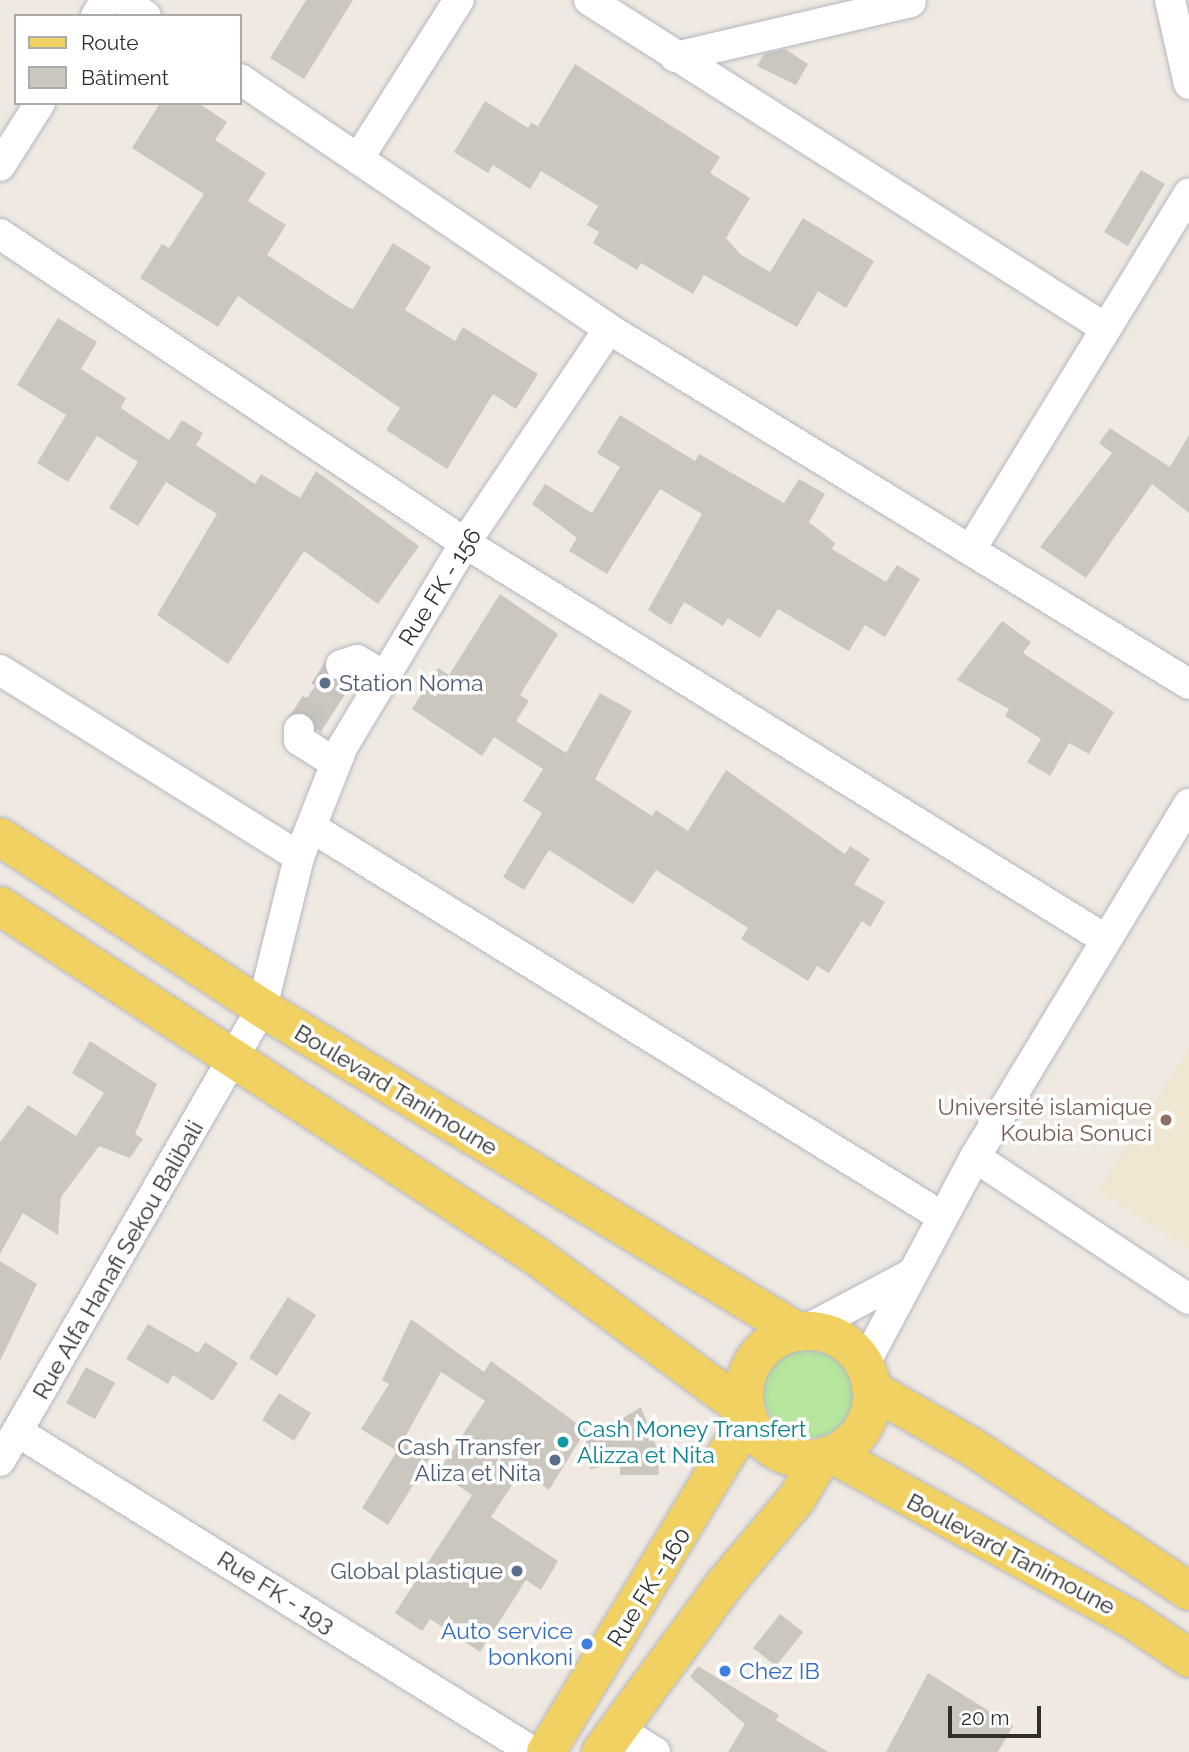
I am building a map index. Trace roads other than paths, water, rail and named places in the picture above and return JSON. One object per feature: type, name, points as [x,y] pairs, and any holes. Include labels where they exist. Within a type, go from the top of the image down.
[{"type":"main road","name":"Boulevard Tanimoune","points":[[0,837],[262,1008],[801,1331]]},
{"type":"main road","points":[[0,906],[536,1256],[747,1414],[778,1452],[827,1456]]},
{"type":"main road","points":[[747,1414],[744,1389],[761,1351],[801,1331],[839,1339],[867,1377],[1189,1591]]},
{"type":"main road","points":[[609,1740],[827,1456],[858,1435],[867,1377]]},
{"type":"main road","name":"Rue FK - 160","points":[[546,1752],[747,1414]]},
{"type":"main road","name":"Boulevard Tanimoune","points":[[827,1456],[1131,1619],[1189,1657]]},
{"type":"street","points":[[122,0],[143,14]]},
{"type":"street","points":[[358,159],[459,0]]},
{"type":"street","points":[[589,0],[1105,328]]},
{"type":"street","points":[[1170,0],[1189,84]]},
{"type":"street","points":[[675,57],[911,2]]},
{"type":"street","points":[[242,80],[609,328],[1189,684]]},
{"type":"street","points":[[0,166],[39,105]]},
{"type":"street","points":[[971,550],[1189,193]]},
{"type":"street","points":[[0,234],[466,543],[1105,939]]},
{"type":"street","name":"Rue FK - 156","points":[[234,1059],[262,1008],[299,857],[335,763],[466,543],[609,328]]},
{"type":"street","points":[[341,665],[357,660],[385,676]]},
{"type":"street","points":[[0,670],[299,857]]},
{"type":"street","points":[[299,729],[299,740],[335,763]]},
{"type":"street","points":[[867,1377],[911,1274],[941,1216],[1105,939],[1189,804]]},
{"type":"street","points":[[312,827],[941,1216]]},
{"type":"street","name":"Rue Alfa Hanafi Sekou Balibali","points":[[0,1461],[234,1059]]},
{"type":"street","points":[[975,1157],[1189,1299]]},
{"type":"street","points":[[801,1331],[911,1274]]},
{"type":"street","name":"Rue FK - 193","points":[[18,1432],[533,1752]]},
{"type":"street","points":[[609,1740],[654,1752]]},
{"type":"tunnel","points":[[299,729],[341,665]]},
{"type":"place","name":"Station Noma","points":[[325,683]]},
{"type":"place","name":"Université islamique Koubia Sonuci","points":[[1166,1120]]},
{"type":"place","name":"Cash Money Transfert Alizza et Nita","points":[[563,1442]]},
{"type":"place","name":"Cash Transfer Aliza et Nita","points":[[555,1460]]},
{"type":"place","name":"Global plastique","points":[[517,1571]]},
{"type":"place","name":"Auto service bonkoni","points":[[587,1644]]},
{"type":"place","name":"Chez IB","points":[[725,1671]]}]
